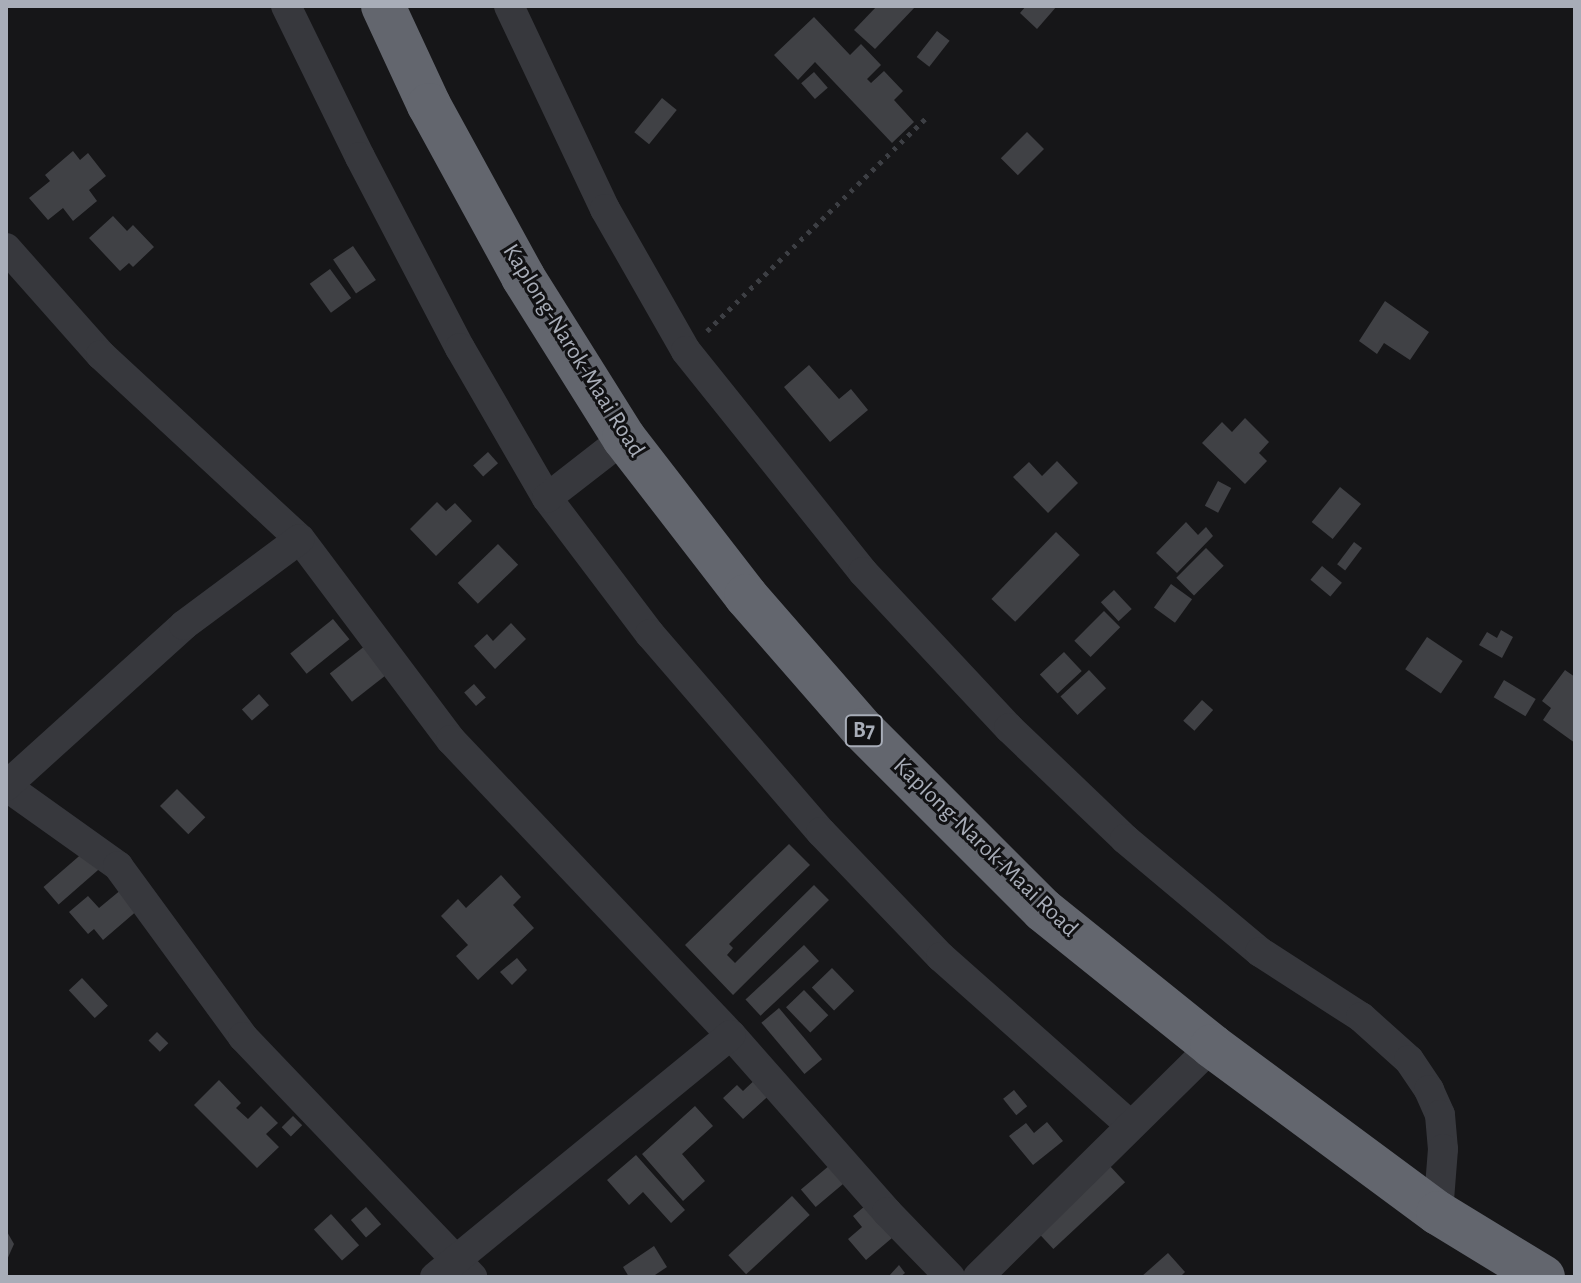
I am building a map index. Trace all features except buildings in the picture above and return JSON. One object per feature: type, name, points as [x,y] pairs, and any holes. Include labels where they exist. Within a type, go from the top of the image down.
[{"type":"highway","name":"Kaplong-Narok-Maai Road","points":[[383,6],[429,105],[523,277],[624,438],[746,596],[863,730],[1043,910],[1212,1046],[1438,1213],[1543,1277]]},
{"type":"street","points":[[286,6],[360,157],[460,348],[547,498],[650,634],[821,832],[941,957],[1130,1125]]},
{"type":"street","points":[[509,6],[605,209],[686,351],[863,572],[1009,728],[1125,839],[1249,943],[1361,1017],[1409,1060],[1429,1090],[1440,1115],[1443,1149],[1438,1213]]},
{"type":"street","points":[[6,248],[101,355],[300,539],[451,740],[731,1035],[887,1212],[950,1277]]},
{"type":"street","points":[[547,498],[624,438]]},
{"type":"street","points":[[300,539],[184,625],[6,786],[118,866],[243,1037],[455,1271],[731,1035]]},
{"type":"street","points":[[978,1277],[1212,1046]]},
{"type":"path","points":[[686,351],[928,116]]}]
